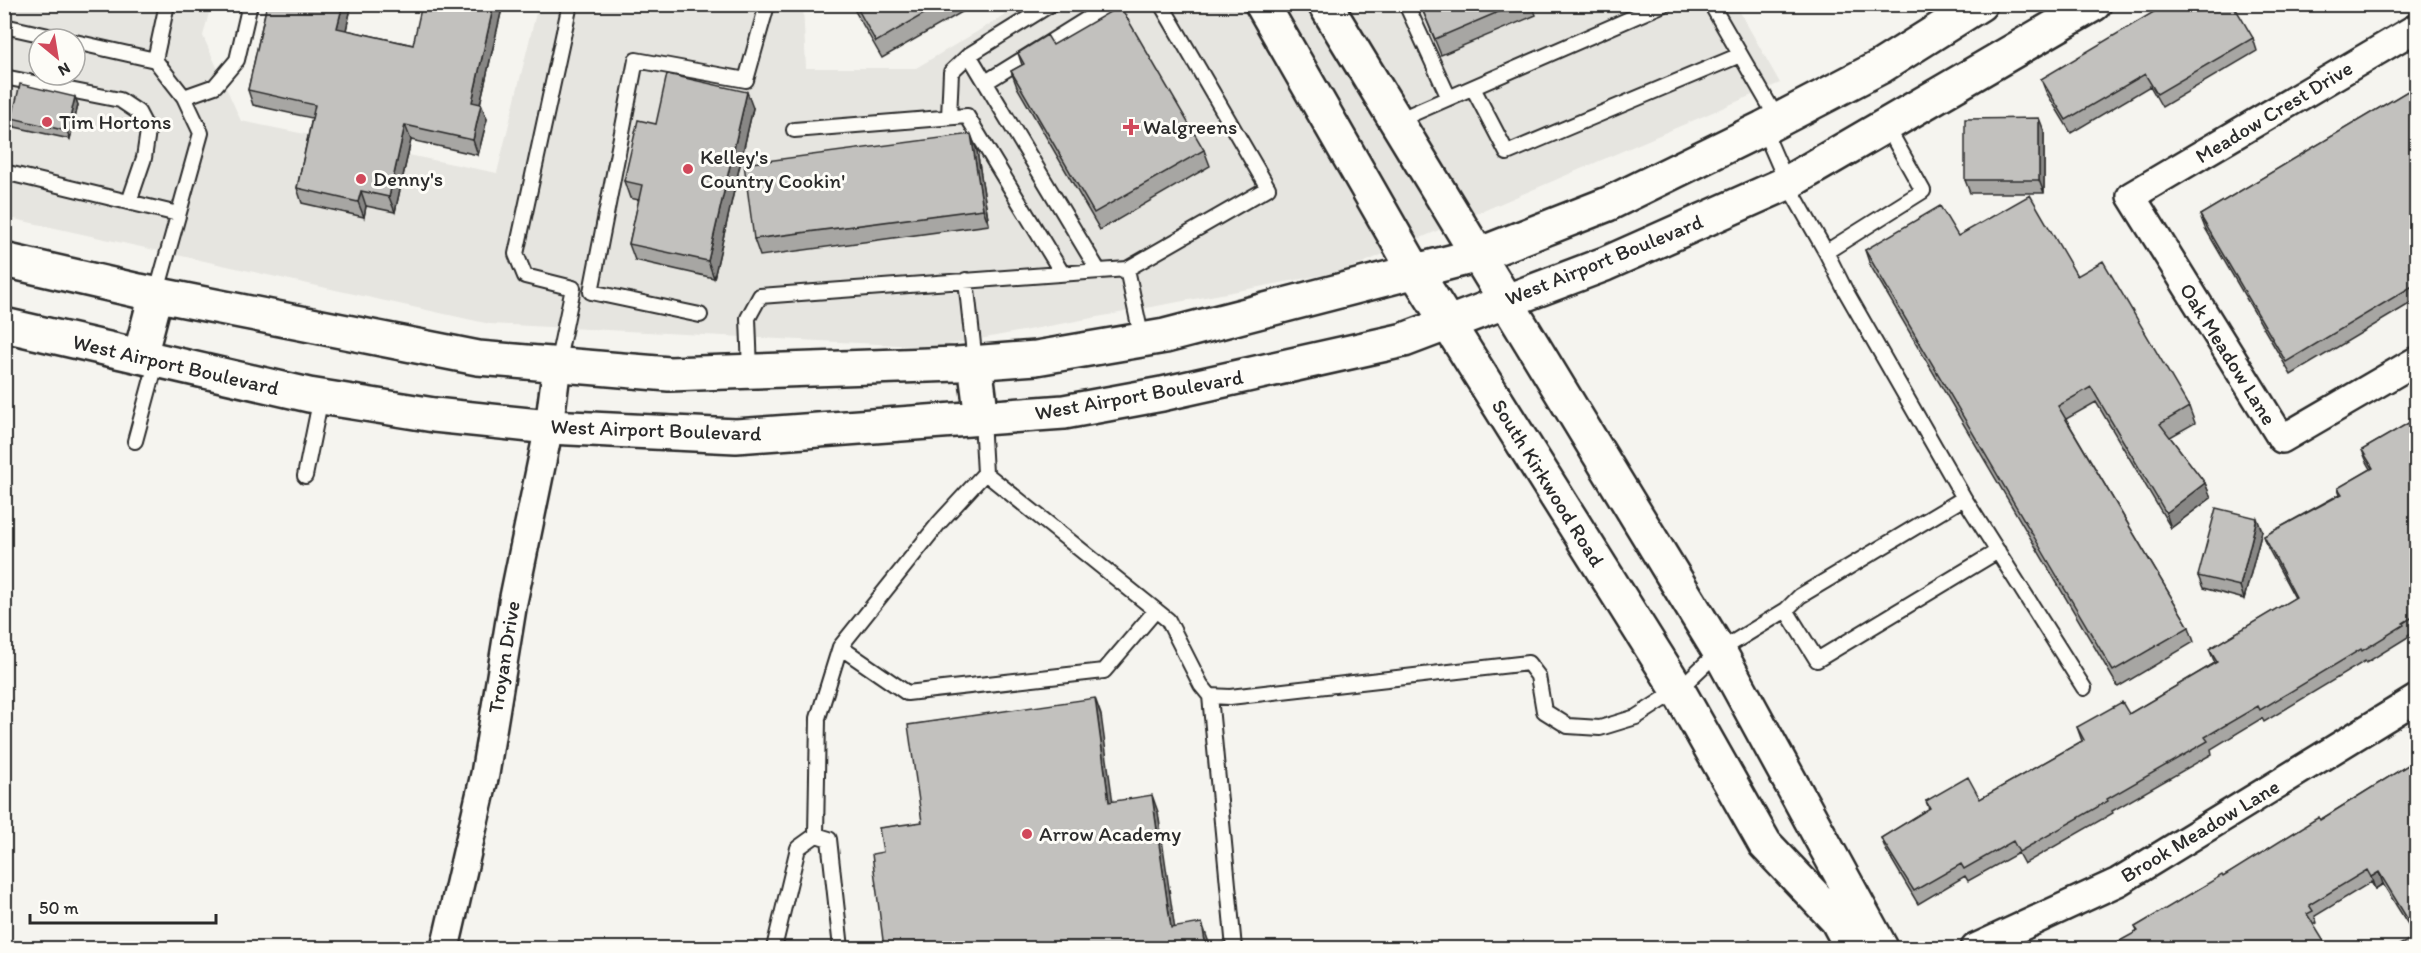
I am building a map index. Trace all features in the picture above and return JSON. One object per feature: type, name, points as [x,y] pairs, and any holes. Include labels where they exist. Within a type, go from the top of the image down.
[{"type":"main road","name":"South Kirkwood Road","points":[[1262,4],[1415,271],[1678,690],[1765,844],[1837,920],[1852,948]]},
{"type":"main road","points":[[1325,4],[1719,651],[1881,948]]},
{"type":"main road","points":[[4,260],[156,295],[478,358],[669,374],[975,363],[1036,358],[1142,340],[1300,302],[1478,255],[1608,204],[1771,124],[1880,67],[1980,4]]},
{"type":"main road","name":"West Airport Boulevard","points":[[4,325],[321,397],[434,415],[549,427],[736,436],[1064,412],[1162,394],[1404,340],[1605,264],[1787,183],[2094,4]]},
{"type":"main road","points":[[149,358],[156,295]]},
{"type":"main road","points":[[975,363],[982,419]]},
{"type":"street","name":"Meadow Crest Drive","points":[[2131,196],[2416,28]]},
{"type":"street","name":"Oak Meadow Lane","points":[[2131,196],[2282,439],[2416,361]]},
{"type":"street","name":"Troyan Drive","points":[[445,948],[485,774],[513,602],[549,427],[557,365]]},
{"type":"street","name":"Brook Meadow Lane","points":[[1975,948],[2118,882],[2416,699]]},
{"type":"lane","points":[[155,60],[167,4]]},
{"type":"lane","points":[[184,97],[215,86],[237,60],[249,4]]},
{"type":"lane","points":[[570,4],[516,254],[525,276],[700,315]]},
{"type":"lane","points":[[591,292],[636,60],[746,80],[767,5],[763,4]]},
{"type":"lane","points":[[949,117],[951,72],[969,55],[1050,4]]},
{"type":"lane","points":[[986,82],[1111,4]]},
{"type":"lane","points":[[750,371],[748,318],[760,296],[1127,268],[1268,188],[1161,4]]},
{"type":"lane","points":[[1406,4],[1449,98]]},
{"type":"lane","points":[[1396,121],[1664,4]]},
{"type":"lane","points":[[1711,4],[1740,55],[1771,124],[1787,183],[1851,301],[1964,498],[2084,688]]},
{"type":"lane","points":[[4,26],[27,31]]},
{"type":"lane","points":[[87,45],[155,60],[184,97],[201,133],[156,295]]},
{"type":"lane","points":[[969,55],[1098,270]]},
{"type":"lane","points":[[1473,88],[1507,153],[1740,55]]},
{"type":"lane","points":[[4,77],[120,100],[138,112],[148,131],[144,158],[129,202]]},
{"type":"lane","points":[[794,130],[967,116],[1062,273]]},
{"type":"lane","points":[[1826,252],[1923,191],[1886,125]]},
{"type":"lane","points":[[4,172],[178,214]]},
{"type":"lane","points":[[1127,268],[1142,340]]},
{"type":"lane","points":[[966,280],[975,363]]},
{"type":"lane","points":[[557,365],[573,288]]},
{"type":"lane","points":[[135,441],[149,358]]},
{"type":"lane","points":[[305,476],[321,397]]},
{"type":"lane","points":[[816,835],[818,718],[840,647],[939,523],[985,473],[982,419]]},
{"type":"lane","points":[[985,473],[1168,620],[1201,685],[1210,696],[1234,948]]},
{"type":"lane","points":[[1210,696],[1230,697],[1528,663],[1538,676],[1544,711],[1568,726],[1600,728],[1636,717],[1678,690],[1719,651],[1786,610],[1800,596],[1964,498]]},
{"type":"lane","points":[[1786,610],[1817,660],[1998,551]]},
{"type":"lane","points":[[840,647],[907,693],[1104,672],[1156,610]]},
{"type":"lane","points":[[774,948],[798,848],[816,835]]},
{"type":"lane","points":[[816,835],[828,839],[841,948]]},
{"type":"shaded area","points":[[5,5],[211,5],[203,36],[241,121],[497,173],[538,5],[803,5],[806,68],[916,68],[1022,5],[1736,5],[1780,83],[1344,271],[937,347],[490,324],[5,217]]},
{"type":"building","points":[[267,4],[343,4],[337,28],[413,45],[422,4],[494,4],[472,102],[481,104],[473,140],[405,125],[389,197],[361,191],[358,202],[297,188],[315,105],[248,90]]},
{"type":"building","points":[[855,4],[941,4],[876,42]]},
{"type":"building","points":[[1420,4],[1517,4],[1435,39]]},
{"type":"building","points":[[2167,4],[2233,4],[2253,38],[2157,94],[2145,74],[2066,120],[2041,79]]},
{"type":"building","name":"Walgreens","points":[[1120,6],[1204,150],[1094,213],[1011,71],[1024,64],[1018,53],[1047,35],[1053,45]]},
{"type":"building","name":"Kelley's Country Cookin'","points":[[667,74],[747,92],[708,261],[629,244],[642,185],[624,181],[638,120],[656,124]]},
{"type":"building","points":[[20,84],[75,97],[67,131],[12,118]]},
{"type":"building","points":[[2416,86],[2416,284],[2286,362],[2200,215]]},
{"type":"building","points":[[2039,118],[2039,180],[1965,180],[1965,119]]},
{"type":"building","points":[[971,134],[983,209],[754,239],[744,164]]},
{"type":"building","points":[[2030,195],[2077,276],[2103,261],[2189,407],[2160,424],[2205,483],[2166,513],[2091,387],[2058,406],[2189,627],[2113,671],[1865,250],[1940,206],[1958,236]]},
{"type":"building","points":[[2416,415],[2416,615],[2362,651],[2361,649],[2260,710],[2258,706],[2205,737],[2208,741],[2019,852],[2013,841],[1964,869],[1961,864],[1914,891],[1881,838],[1930,808],[1926,801],[1968,777],[1980,799],[2084,740],[2077,727],[2122,702],[2129,714],[2217,662],[2209,649],[2296,597],[2264,536],[2342,494],[2338,488],[2373,468],[2362,450],[2412,421],[2410,419]]},
{"type":"building","points":[[2216,508],[2257,518],[2240,586],[2198,576]]},
{"type":"building","points":[[1095,698],[1109,802],[1152,795],[1171,928],[1202,923],[1206,948],[884,948],[872,854],[883,852],[879,828],[922,822],[908,725]]},
{"type":"building","points":[[2416,760],[2416,933],[2379,872],[2371,877],[2367,870],[2309,905],[2313,911],[2307,914],[2328,948],[2107,948],[2138,931],[2135,927],[2222,875],[2223,877],[2319,817],[2320,820]]},
{"type":"building","points":[[2416,936],[2416,948],[2394,948]]},
{"type":"building","points":[[1750,940],[1755,948],[1736,948]]},
{"type":"place","name":"Tim Hortons","points":[[47,122]]},
{"type":"place","name":"Walgreens","points":[[1131,127]]},
{"type":"place","name":"Kelley's Country Cookin'","points":[[688,169]]},
{"type":"place","name":"Denny's","points":[[361,179]]},
{"type":"place","name":"Arrow Academy","points":[[1027,834]]}]
